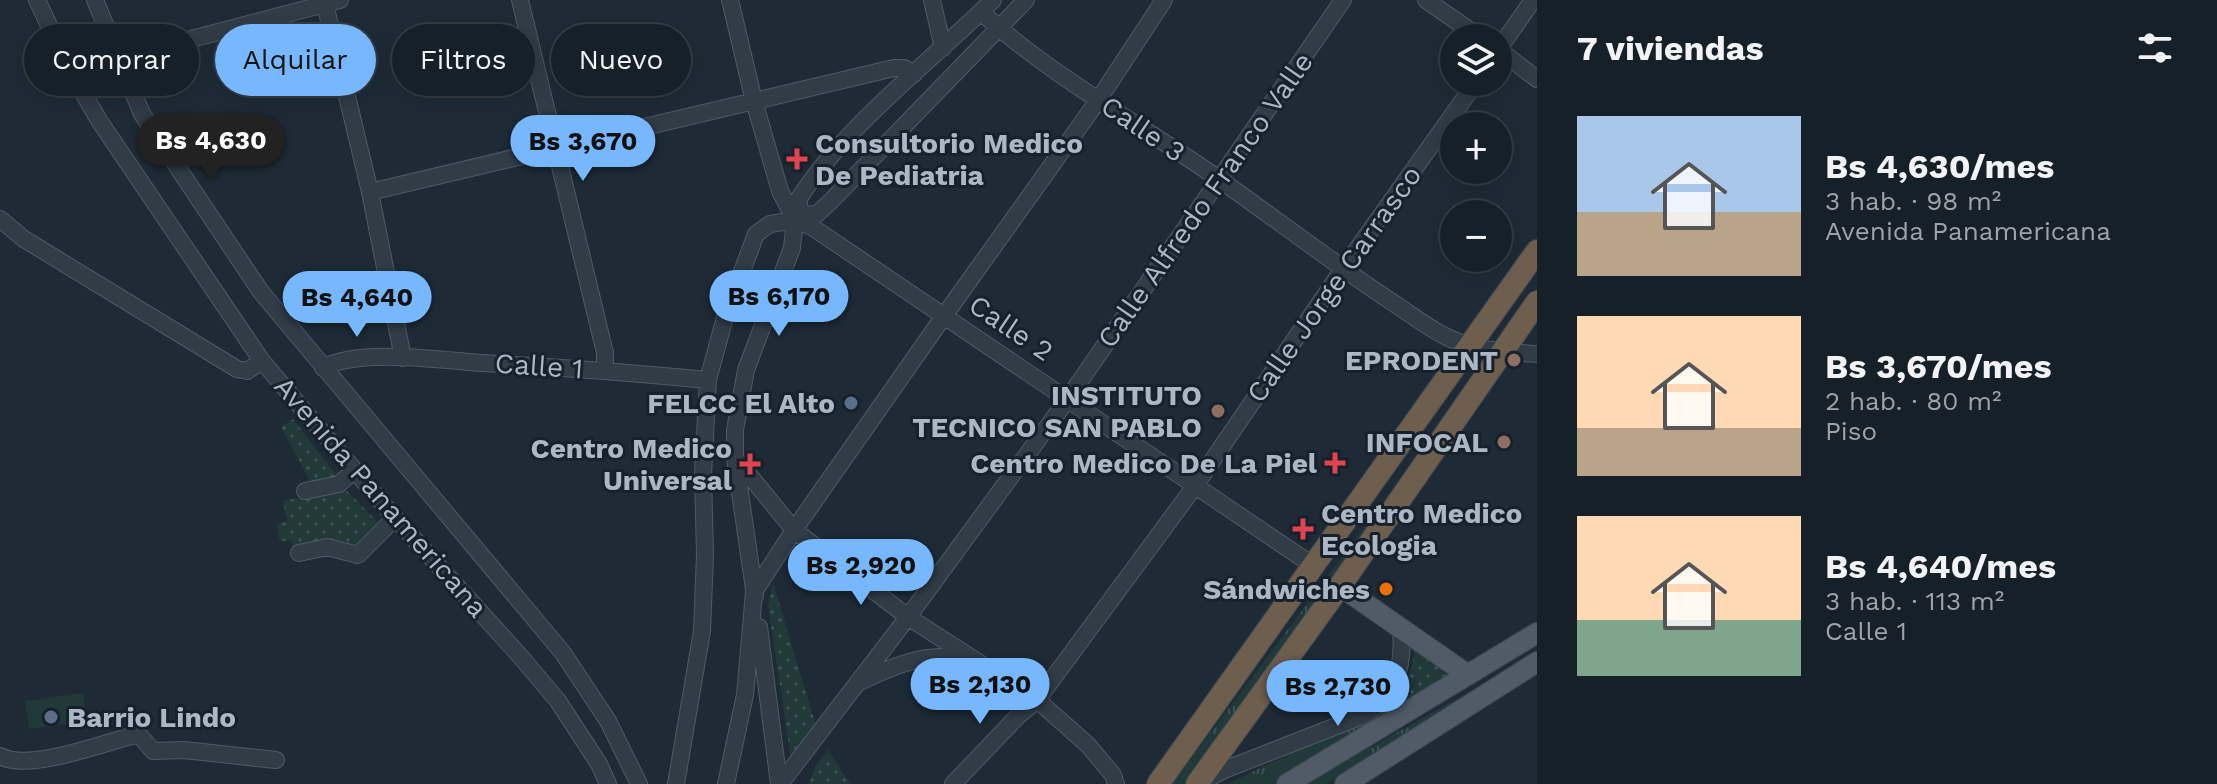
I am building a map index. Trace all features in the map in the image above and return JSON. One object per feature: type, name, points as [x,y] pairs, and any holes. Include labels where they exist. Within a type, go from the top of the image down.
[{"type":"highway","points":[[1158,784],[1537,251]]},
{"type":"highway","points":[[1198,784],[1537,302]]},
{"type":"main road","points":[[1340,586],[1468,675]]},
{"type":"main road","points":[[1287,784],[1537,633]]},
{"type":"main road","points":[[1345,784],[1537,662]]},
{"type":"street","name":"Avenida Panamericana","points":[[37,0],[48,24]]},
{"type":"street","name":"Avenida Panamericana","points":[[95,0],[105,24]]},
{"type":"street","points":[[520,0],[605,353],[605,370]]},
{"type":"street","points":[[730,0],[780,191],[798,218]]},
{"type":"street","points":[[932,0],[943,48]]},
{"type":"street","points":[[676,784],[702,631],[705,555],[703,474],[708,380],[725,317],[756,234],[770,224],[817,214],[824,208],[1026,0]]},
{"type":"street","points":[[726,784],[745,695],[754,592],[794,530],[1099,99],[1164,0]]},
{"type":"street","name":"Calle Alfredo Franco Valle","points":[[780,784],[908,617],[1067,400],[1343,0]]},
{"type":"street","points":[[1426,0],[1461,24]]},
{"type":"street","points":[[1512,30],[1533,0]]},
{"type":"street","points":[[199,36],[330,1],[403,358]]},
{"type":"street","points":[[780,784],[735,458],[735,430],[746,370],[792,248],[798,200],[810,182],[914,74],[987,6]]},
{"type":"street","name":"Calle 3","points":[[987,6],[999,29],[1443,336],[1470,346],[1501,352],[1537,354]]},
{"type":"street","points":[[1512,60],[1537,79]]},
{"type":"street","points":[[370,192],[894,68],[904,68],[914,74]]},
{"type":"street","name":"Avenida Panamericana","points":[[85,96],[262,361],[395,518],[558,701],[599,764],[608,784]]},
{"type":"street","name":"Avenida Panamericana","points":[[135,96],[142,114],[261,292],[563,653],[608,721],[639,784]]},
{"type":"street","name":"Calle Jorge Carrasco","points":[[953,784],[1037,700],[1195,486],[1466,96]]},
{"type":"street","name":"Calle 2","points":[[798,218],[1314,566]]},
{"type":"street","points":[[0,219],[24,239],[237,369],[247,371],[262,361]]},
{"type":"street","name":"Calle 1","points":[[323,368],[342,360],[403,358],[605,370],[708,380]]},
{"type":"street","points":[[735,458],[794,530],[908,617],[1037,700],[1088,745],[1113,775],[1116,784]]},
{"type":"street","points":[[305,491],[339,484],[355,470]]},
{"type":"street","points":[[299,553],[327,547],[358,555],[395,518]]},
{"type":"street","points":[[1198,784],[1224,770],[1375,709],[1392,690],[1400,664],[1401,628]]},
{"type":"street","points":[[857,683],[883,671],[944,657],[983,665]]},
{"type":"street","points":[[0,756],[21,762],[47,758],[135,735],[141,737],[153,751],[184,750],[276,760]]},
{"type":"green space","points":[[293,419],[337,479],[311,483],[281,427]]},
{"type":"green space","points":[[341,489],[347,491],[378,524],[359,549],[294,552],[291,540],[280,542],[277,524],[287,521],[283,501]]},
{"type":"green space","points":[[1378,509],[1319,598],[1185,784],[1172,784]]},
{"type":"green space","points":[[773,583],[817,729],[791,758],[768,606]]},
{"type":"green space","points":[[1414,642],[1457,672],[1415,699],[1394,701],[1410,673]]},
{"type":"green space","points":[[1474,689],[1326,784],[1305,784]]},
{"type":"green space","points":[[83,693],[87,721],[29,729],[25,701]]},
{"type":"green space","points":[[1415,699],[1275,784],[1227,784],[1362,724],[1394,701]]},
{"type":"green space","points":[[828,750],[850,784],[809,784],[816,765]]},
{"type":"place","name":"Consultorio Medico De Pediatria","points":[[797,159]]},
{"type":"place","name":"EPRODENT","points":[[1514,360]]},
{"type":"place","name":"FELCC El Alto","points":[[851,403]]},
{"type":"place","name":"INSTITUTO TECNICO SAN PABLO","points":[[1218,411]]},
{"type":"place","name":"INFOCAL","points":[[1504,442]]},
{"type":"place","name":"Centro Medico De La Piel","points":[[1335,463]]},
{"type":"place","name":"Centro Medico Universal","points":[[750,464]]},
{"type":"place","name":"Centro Medico Ecologia","points":[[1303,529]]},
{"type":"place","name":"Sándwiches","points":[[1386,589]]},
{"type":"place","name":"Barrio Lindo","points":[[51,717]]}]
